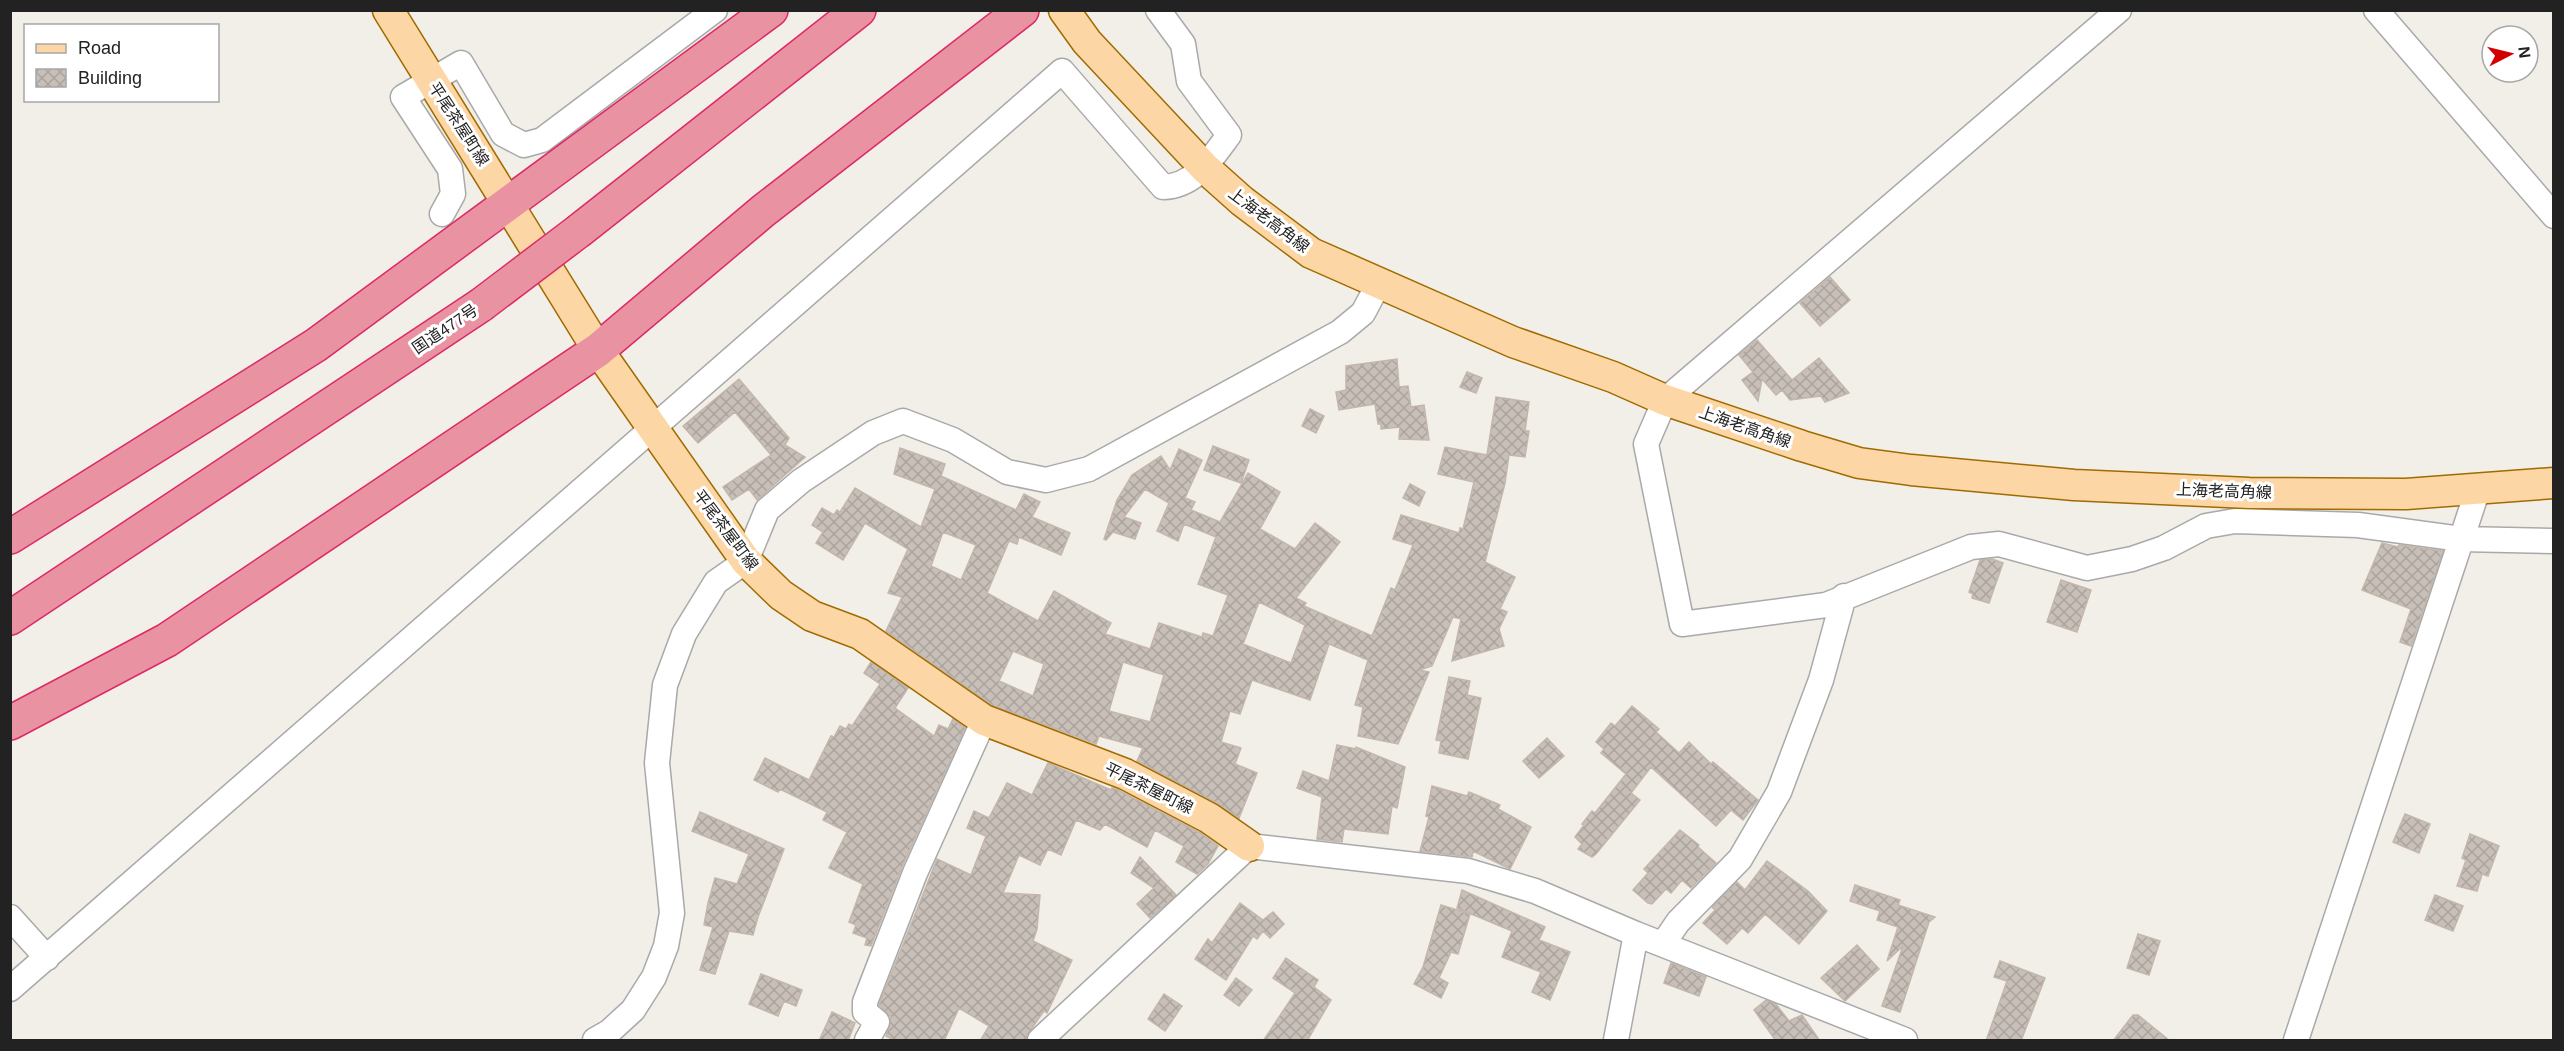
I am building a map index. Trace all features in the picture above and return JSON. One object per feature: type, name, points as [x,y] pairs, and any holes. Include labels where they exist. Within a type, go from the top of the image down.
[{"type":"highway","points":[[10,537],[316,345],[508,201],[771,10]]},
{"type":"highway","name":"国道477号","points":[[10,618],[481,305],[859,10]]},
{"type":"highway","points":[[10,723],[167,640],[598,350],[763,211],[1022,10]]},
{"type":"main road","name":"平尾茶屋町線","points":[[388,10],[598,350],[746,561],[781,595],[812,616],[860,634],[984,720],[1125,774],[1209,818],[1250,846]]},
{"type":"main road","name":"上海老高角線","points":[[1065,10],[1088,42],[1205,168],[1242,201],[1311,253],[1513,342],[1613,377],[1665,400],[1859,463],[2074,485],[2249,494],[2406,494],[2553,483]]},
{"type":"street","points":[[442,214],[453,194],[450,169],[403,97],[461,63],[503,134],[524,145],[542,140],[715,10]]},
{"type":"street","points":[[10,989],[1062,71],[1163,187],[1179,186],[1205,168],[1229,135],[1189,81],[1183,44],[1158,10]]},
{"type":"street","points":[[2119,10],[1665,400],[1646,444],[1682,624],[1826,605],[1971,547],[1999,544],[2087,568],[2132,559],[2164,548],[2206,526],[2235,521],[2358,525],[2461,539],[2553,541]]},
{"type":"street","points":[[2376,10],[2553,216]]},
{"type":"street","points":[[595,1041],[609,1032],[633,1010],[654,977],[666,946],[672,913],[657,762],[665,685],[684,634],[716,582],[746,561],[767,510],[801,482],[873,433],[903,421],[953,440],[1007,472],[1046,480],[1089,469],[1340,332],[1363,313],[1379,283]]},
{"type":"street","points":[[2296,1041],[2478,489]]},
{"type":"street","points":[[1663,944],[1678,922],[1740,859],[1779,792],[1821,680],[1844,596]]},
{"type":"street","points":[[867,1041],[877,1022],[865,1012],[865,1002],[915,873],[984,720]]},
{"type":"street","points":[[1040,1041],[1250,846],[1468,871],[1535,891],[1636,934],[1905,1041]]},
{"type":"street","points":[[10,917],[46,958]]},
{"type":"street","points":[[1616,1041],[1636,934]]},
{"type":"building","points":[[1830,277],[1850,300],[1820,326],[1800,303]]},
{"type":"building","points":[[1757,340],[1792,380],[1819,358],[1849,393],[1825,402],[1821,396],[1790,400],[1782,390],[1776,395],[1762,379],[1758,401],[1742,380],[1753,372],[1739,355]]},
{"type":"building","points":[[1397,359],[1399,387],[1408,386],[1411,407],[1424,405],[1429,440],[1399,439],[1400,427],[1381,429],[1375,404],[1339,410],[1336,392],[1346,390],[1346,366]]},
{"type":"building","points":[[1467,372],[1482,378],[1476,393],[1460,387]]},
{"type":"building","points":[[739,379],[789,438],[785,445],[805,457],[757,500],[749,489],[732,500],[723,487],[771,455],[735,412],[698,443],[683,426]]},
{"type":"building","points":[[1496,397],[1529,402],[1525,431],[1529,431],[1525,457],[1509,455],[1505,483],[1485,562],[1515,577],[1500,609],[1507,612],[1499,629],[1504,646],[1452,661],[1461,619],[1453,617],[1432,666],[1419,670],[1429,672],[1398,744],[1358,736],[1363,707],[1355,705],[1368,660],[1329,644],[1310,700],[1252,680],[1240,714],[1230,711],[1221,742],[1241,748],[1235,764],[1257,773],[1239,818],[1217,803],[1137,761],[1143,748],[1099,736],[1096,744],[992,705],[886,631],[902,597],[888,593],[908,549],[865,523],[843,560],[816,543],[823,532],[812,525],[822,508],[834,515],[837,510],[840,512],[855,488],[921,527],[935,489],[894,474],[900,448],[945,464],[941,476],[1016,510],[1024,494],[1040,502],[1032,517],[1070,533],[1061,555],[1019,537],[1017,544],[1009,541],[987,593],[1038,621],[1054,591],[1111,623],[1105,634],[1150,649],[1159,623],[1202,637],[1203,633],[1213,636],[1228,595],[1198,584],[1216,537],[1184,524],[1178,541],[1157,531],[1169,503],[1145,489],[1124,517],[1141,523],[1135,539],[1113,532],[1106,540],[1104,539],[1117,500],[1132,475],[1161,456],[1170,470],[1179,449],[1202,460],[1185,498],[1195,502],[1191,510],[1220,522],[1248,473],[1280,492],[1260,529],[1295,549],[1315,523],[1340,542],[1296,598],[1306,603],[1304,606],[1372,636],[1391,588],[1395,590],[1413,545],[1393,539],[1401,515],[1459,533],[1460,528],[1463,529],[1474,482],[1438,474],[1445,447],[1487,455]],"holes":[[[943,532],[976,545],[961,580],[931,566]],[[1259,602],[1305,625],[1291,663],[1243,644]],[[1013,651],[1044,664],[1033,696],[999,681]],[[1123,662],[1164,675],[1150,722],[1109,711]]]},
{"type":"building","points":[[1310,409],[1324,416],[1316,433],[1302,426]]},
{"type":"building","points":[[1213,446],[1249,460],[1241,483],[1204,470]]},
{"type":"building","points":[[1410,484],[1425,492],[1419,506],[1403,498]]},
{"type":"building","points":[[2382,543],[2398,547],[2399,545],[2443,551],[2411,646],[2400,642],[2411,609],[2362,590]]},
{"type":"building","points":[[1992,559],[2003,563],[1989,603],[1972,598],[1973,594],[1969,592],[1980,560]]},
{"type":"building","points":[[2061,580],[2091,590],[2077,632],[2047,622]]},
{"type":"building","points":[[871,662],[908,688],[895,708],[934,736],[939,725],[948,729],[953,719],[965,728],[902,867],[871,946],[865,945],[867,938],[853,933],[856,925],[849,922],[863,884],[829,868],[847,832],[823,820],[827,812],[780,789],[778,792],[754,780],[765,758],[809,780],[831,736],[834,737],[840,726],[846,729],[849,724],[852,726],[880,684],[864,673]]},
{"type":"building","points":[[1449,677],[1470,681],[1467,695],[1481,698],[1468,759],[1439,753],[1441,741],[1436,740]]},
{"type":"building","points":[[1632,706],[1659,729],[1656,732],[1679,753],[1689,742],[1711,764],[1713,762],[1758,800],[1743,820],[1731,810],[1716,826],[1651,767],[1631,793],[1640,800],[1596,854],[1592,857],[1578,849],[1582,844],[1575,837],[1584,825],[1582,824],[1592,811],[1595,813],[1626,774],[1601,753],[1604,749],[1596,742],[1611,723],[1615,726]]},
{"type":"building","points":[[1547,738],[1564,756],[1539,778],[1523,761]]},
{"type":"building","points":[[1337,745],[1356,749],[1356,747],[1405,767],[1397,808],[1392,806],[1388,834],[1344,829],[1342,842],[1317,839],[1322,797],[1297,788],[1303,771],[1329,781]]},
{"type":"building","points":[[1048,763],[1111,790],[1112,788],[1118,790],[1200,833],[1218,846],[1208,864],[1197,874],[1176,862],[1184,846],[1155,830],[1147,847],[1105,824],[1100,830],[1076,820],[1061,855],[1048,849],[1040,865],[1019,855],[1003,893],[1040,895],[1037,929],[1033,941],[1072,960],[1047,1013],[1044,1011],[1027,1035],[1026,1041],[980,1041],[989,1026],[959,1008],[944,1041],[896,1041],[886,1036],[891,1017],[879,1005],[937,859],[971,875],[986,836],[967,828],[974,811],[989,818],[1007,783],[1032,795]]},
{"type":"building","points":[[1432,786],[1467,796],[1469,792],[1500,805],[1498,809],[1531,827],[1510,869],[1473,851],[1472,857],[1420,851],[1429,817],[1426,816]]},
{"type":"building","points":[[700,812],[784,849],[753,935],[729,931],[715,974],[700,970],[713,927],[704,925],[715,878],[737,884],[749,854],[692,831]]},
{"type":"building","points":[[2405,814],[2430,824],[2419,853],[2393,842]]},
{"type":"building","points":[[1680,830],[1716,863],[1691,888],[1682,880],[1671,893],[1666,889],[1652,904],[1648,903],[1633,890],[1648,873],[1644,869]]},
{"type":"building","points":[[2470,834],[2499,846],[2488,876],[2482,874],[2477,891],[2457,886],[2466,860],[2462,858]]},
{"type":"building","points":[[1140,857],[1176,895],[1150,918],[1137,904],[1154,888],[1131,873]]},
{"type":"building","points":[[1767,861],[1808,891],[1827,911],[1799,944],[1765,914],[1748,933],[1742,928],[1727,944],[1703,923],[1715,910],[1712,907],[1737,882],[1745,890]]},
{"type":"building","points":[[1855,885],[1900,900],[1898,905],[1935,917],[1929,922],[1900,1012],[1882,1006],[1903,946],[1887,961],[1898,927],[1877,920],[1880,911],[1850,901]]},
{"type":"building","points":[[1462,890],[1545,927],[1539,940],[1570,952],[1550,1000],[1532,992],[1541,972],[1502,957],[1512,931],[1457,908]]},
{"type":"building","points":[[2435,895],[2463,906],[2453,931],[2425,920]]},
{"type":"building","points":[[1240,903],[1263,920],[1273,912],[1284,924],[1270,938],[1263,931],[1257,939],[1253,936],[1226,980],[1195,959],[1208,939],[1212,943]]},
{"type":"building","points":[[1441,905],[1470,914],[1458,954],[1451,952],[1439,978],[1448,983],[1441,998],[1414,984],[1423,967]]},
{"type":"building","points":[[2138,934],[2160,941],[2149,975],[2127,968]]},
{"type":"building","points":[[1857,945],[1879,969],[1845,1001],[1821,978]]},
{"type":"building","points":[[1286,958],[1318,980],[1314,987],[1331,1000],[1307,1041],[1263,1041],[1295,993],[1273,978]]},
{"type":"building","points":[[2000,961],[2045,978],[2021,1041],[1986,1041],[2007,981],[1994,977]]},
{"type":"building","points":[[1671,963],[1706,977],[1699,996],[1664,983]]},
{"type":"building","points":[[761,974],[802,990],[796,1006],[784,1001],[778,1016],[749,1004]]},
{"type":"building","points":[[1236,978],[1252,990],[1239,1006],[1224,995]]},
{"type":"building","points":[[1164,994],[1182,1006],[1165,1031],[1148,1019]]},
{"type":"building","points":[[1766,1000],[1776,1004],[1789,1021],[1802,1015],[1820,1041],[1776,1041],[1754,1010]]},
{"type":"building","points":[[832,1012],[855,1023],[848,1041],[819,1041]]},
{"type":"building","points":[[2133,1015],[2138,1015],[2170,1041],[2113,1041]]}]
